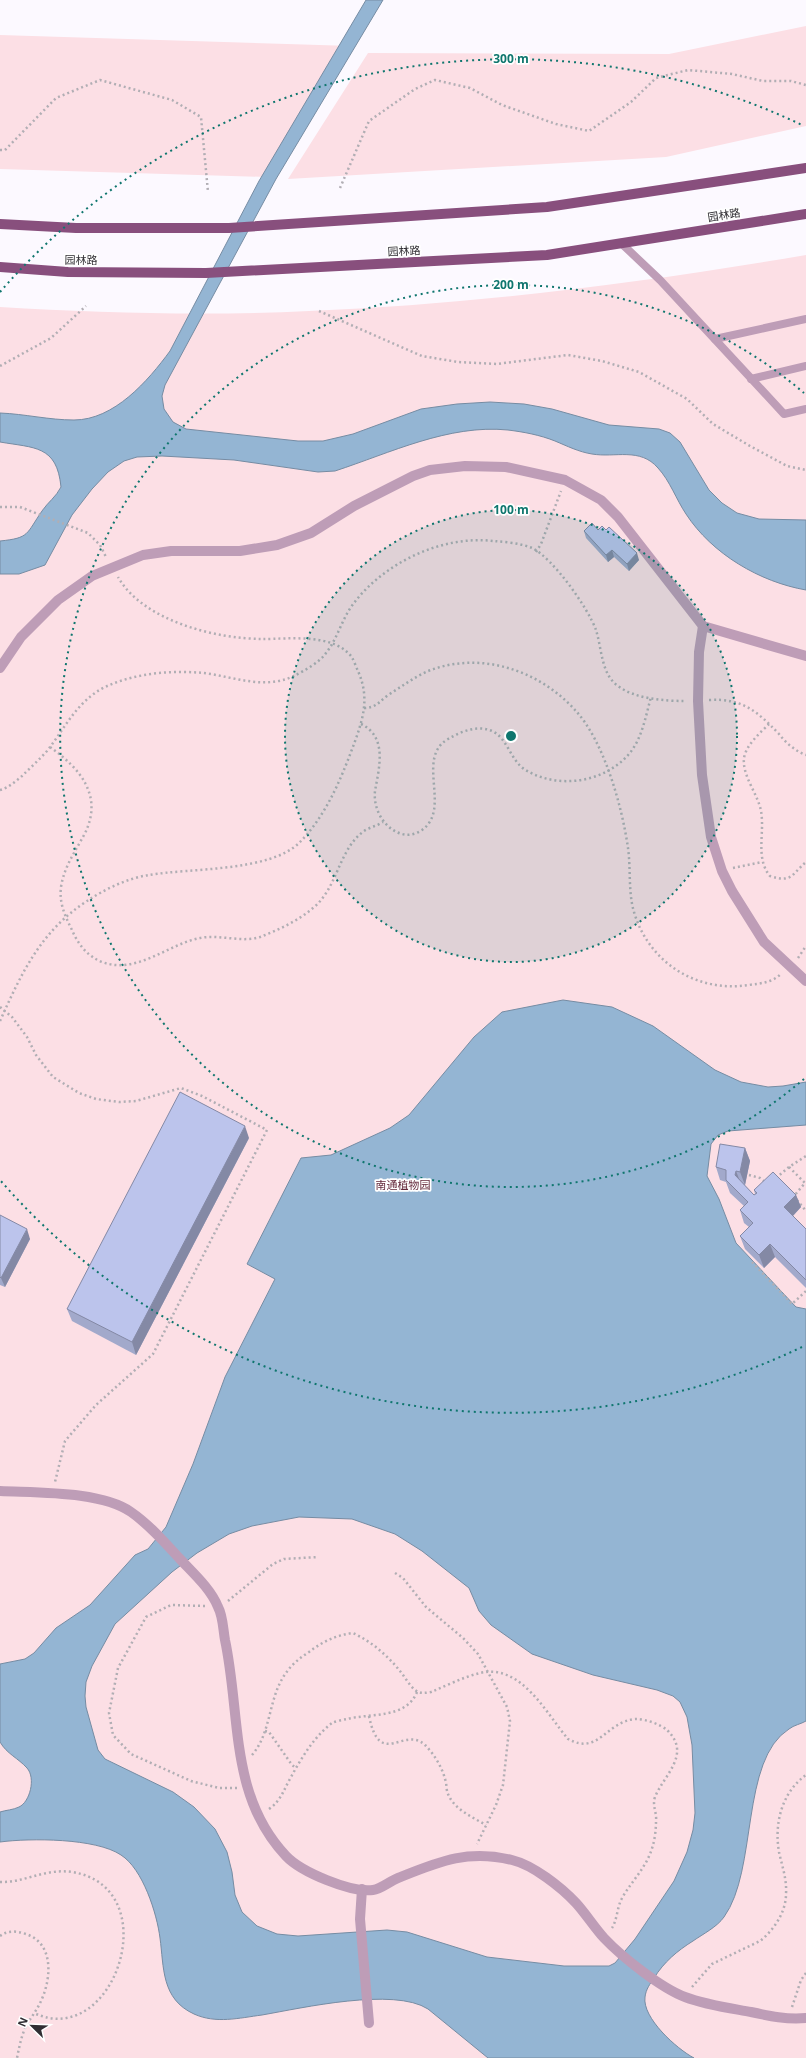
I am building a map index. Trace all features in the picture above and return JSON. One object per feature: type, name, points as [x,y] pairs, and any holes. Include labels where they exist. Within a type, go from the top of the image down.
[{"type":"main road","points":[[0,224],[76,228],[229,228],[547,208],[806,168]]},
{"type":"main road","name":"园林路","points":[[0,267],[68,272],[206,273],[547,255],[806,214]]},
{"type":"street","points":[[0,668],[21,637],[58,600],[92,576],[143,555],[171,551],[240,551],[277,545],[311,533],[354,506],[413,476],[430,470],[465,466],[506,467],[565,480],[601,500],[618,517],[703,626],[806,656]]},
{"type":"street","points":[[703,626],[699,652],[698,701],[704,782],[711,836],[722,871],[732,891],[764,942],[806,981]]},
{"type":"street","points":[[0,1491],[75,1495],[112,1504],[130,1511],[156,1533],[193,1574],[219,1607],[230,1664],[240,1760],[246,1787],[258,1816],[271,1838],[288,1859],[323,1879],[345,1887],[374,1891],[391,1881],[452,1858],[476,1857],[513,1860],[543,1874],[576,1903],[605,1939],[663,1986],[687,1998],[715,2006],[789,2019],[806,2018]]},
{"type":"street","points":[[362,1889],[360,1918],[369,2020]]},
{"type":"lane","points":[[621,243],[660,280],[784,414],[806,409]]},
{"type":"lane","points":[[714,339],[806,319]]},
{"type":"lane","points":[[751,379],[806,366]]},
{"type":"path","points":[[340,188],[369,121],[415,89],[435,80],[470,88],[502,105],[556,124],[589,130],[604,122],[631,102],[656,78],[688,70],[732,74],[763,81],[791,81],[806,85]]},
{"type":"path","points":[[0,150],[5,150],[56,98],[100,80],[172,100],[201,117],[208,192]]},
{"type":"path","points":[[0,366],[51,338],[86,306]]},
{"type":"path","points":[[319,310],[422,356],[458,362],[497,364],[568,355],[602,361],[639,372],[688,399],[713,424],[744,443],[787,466],[806,470]]},
{"type":"path","points":[[536,552],[541,544],[565,480]]},
{"type":"path","points":[[0,507],[20,507],[37,512],[88,533],[100,545],[121,583],[140,601],[164,617],[187,625],[236,637],[264,639],[293,637],[318,640],[341,648],[351,656],[360,677],[366,700],[361,724],[348,760],[324,810],[298,844],[281,854],[260,861],[146,875],[121,884],[88,900],[66,917],[47,936],[31,958],[0,1021]]},
{"type":"path","points":[[0,790],[22,776],[50,747],[71,715],[104,688],[124,679],[179,671],[224,676],[259,683],[278,683],[296,675],[326,654],[344,618],[354,602],[376,580],[401,561],[432,548],[468,541],[490,540],[532,548],[552,565],[584,607],[595,629],[602,660],[609,676],[618,686],[632,693],[672,701],[736,701],[753,710],[787,743],[806,755]]},
{"type":"path","points":[[364,708],[378,704],[413,678],[427,671],[446,665],[488,663],[508,668],[529,676],[543,684],[575,710],[587,726],[608,770],[624,825],[631,871],[634,911],[644,934],[663,960],[682,974],[716,986],[736,987],[766,983],[777,978],[790,967],[806,946]]},
{"type":"path","points":[[361,724],[366,726],[373,735],[380,753],[380,772],[375,793],[376,802],[383,822],[387,826],[403,834],[412,834],[427,826],[433,815],[436,801],[434,770],[435,757],[446,740],[470,729],[480,728],[496,733],[514,760],[523,769],[544,779],[556,782],[582,780],[608,770],[630,753],[640,733],[651,697]]},
{"type":"path","points":[[769,724],[756,736],[744,758],[747,774],[761,810],[763,837],[762,862],[770,876],[785,880],[792,876],[806,862]]},
{"type":"path","points":[[50,747],[62,756],[83,780],[93,804],[90,823],[63,875],[61,889],[63,911],[81,946],[91,955],[103,962],[115,964],[147,959],[160,955],[184,942],[199,938],[212,936],[235,938],[258,937],[285,926],[313,908],[331,887],[352,843],[365,830],[383,822]]},
{"type":"path","points":[[722,871],[762,862]]},
{"type":"path","points":[[0,1007],[5,1010],[27,1037],[36,1055],[53,1077],[78,1093],[96,1099],[119,1102],[136,1101],[180,1088],[202,1096],[267,1130],[152,1354],[96,1405],[65,1441],[62,1459],[51,1494]]},
{"type":"path","points":[[779,1184],[774,1180],[789,1167],[806,1156]]},
{"type":"path","points":[[789,1167],[805,1183],[793,1196]]},
{"type":"path","points":[[749,1175],[760,1178],[768,1186]]},
{"type":"path","points":[[789,1192],[806,1211]]},
{"type":"path","points":[[752,1262],[792,1304],[806,1291]]},
{"type":"path","points":[[246,1787],[219,1788],[191,1781],[131,1754],[113,1735],[109,1713],[118,1668],[146,1617],[171,1605],[219,1607],[234,1598],[272,1564],[284,1559],[318,1556]]},
{"type":"path","points":[[395,1572],[403,1578],[426,1607],[463,1638],[478,1654],[489,1672],[506,1707],[510,1721],[503,1785],[496,1805],[478,1842],[476,1857]]},
{"type":"path","points":[[240,1760],[253,1754],[261,1744],[278,1688],[285,1673],[312,1649],[330,1638],[344,1634],[354,1634],[360,1636],[386,1654],[417,1692]]},
{"type":"path","points":[[417,1692],[431,1692],[480,1673],[500,1672],[521,1683],[568,1739],[576,1743],[592,1743],[621,1722],[636,1719],[665,1728],[673,1736],[677,1747],[675,1760],[670,1773],[655,1798],[654,1807],[656,1820],[653,1845],[639,1876],[620,1902],[614,1926],[605,1939]]},
{"type":"path","points":[[258,1816],[274,1806],[283,1795],[296,1768],[308,1749],[333,1722],[395,1712],[406,1707],[414,1700],[417,1692]]},
{"type":"path","points":[[369,1716],[372,1730],[376,1738],[384,1743],[394,1745],[413,1739],[424,1744],[432,1753],[443,1772],[448,1794],[456,1805],[486,1825]]},
{"type":"path","points":[[265,1731],[269,1732],[292,1766],[296,1768]]},
{"type":"path","points":[[687,1998],[699,1977],[712,1964],[760,1941],[767,1936],[778,1920],[784,1908],[786,1895],[785,1877],[779,1851],[779,1820],[787,1796],[793,1787],[806,1775]]},
{"type":"path","points":[[0,1882],[9,1882],[33,1875],[55,1871],[72,1872],[105,1888],[117,1903],[123,1924],[123,1948],[119,1966],[102,1996],[90,2006],[69,2018],[55,2020],[34,2013]]},
{"type":"path","points":[[0,1936],[16,1931],[29,1935],[40,1942],[47,1955],[49,1970],[48,1985],[25,2029],[17,2058]]},
{"type":"path","points":[[789,2019],[801,1980],[806,1973]]},
{"type":"green space","points":[[806,26],[806,126],[666,157],[288,179],[368,53],[669,54]]},
{"type":"green space","points":[[0,35],[352,46],[267,177],[0,169]]},
{"type":"green space","name":"南通植物园","points":[[806,255],[806,2058],[0,2058],[0,307],[77,311],[193,314],[271,313],[372,308],[496,298],[559,291],[683,275]]},
{"type":"water","points":[[366,0],[383,0],[276,179],[165,385],[162,396],[164,409],[173,422],[186,429],[298,441],[323,441],[353,434],[421,409],[457,404],[490,402],[524,404],[552,409],[609,425],[659,429],[670,433],[680,442],[709,490],[722,503],[737,513],[759,519],[806,520],[806,590],[789,586],[755,573],[723,554],[709,542],[686,514],[666,479],[658,468],[651,462],[635,455],[601,455],[587,453],[532,434],[508,430],[486,429],[464,431],[420,442],[335,471],[318,472],[234,460],[162,456],[137,457],[124,461],[108,472],[92,489],[72,515],[45,565],[19,574],[0,574],[0,541],[10,540],[26,534],[61,487],[59,473],[55,463],[49,456],[42,451],[33,448],[0,442],[0,413],[65,420],[89,418],[116,406],[141,386],[170,351],[259,181]]},
{"type":"water","points":[[563,1000],[612,1007],[653,1026],[715,1070],[741,1082],[768,1087],[806,1082],[806,1125],[728,1131],[718,1135],[711,1144],[707,1176],[719,1199],[736,1243],[796,1307],[806,1309],[806,1721],[793,1726],[774,1744],[763,1765],[756,1790],[742,1872],[735,1897],[724,1917],[714,1927],[671,1957],[658,1972],[646,1992],[646,2005],[649,2014],[655,2023],[670,2040],[694,2058],[488,2058],[428,2009],[413,2003],[393,2000],[371,1999],[347,2001],[236,2019],[219,2020],[202,2017],[183,2008],[175,2000],[170,1991],[164,1971],[156,1917],[148,1893],[136,1870],[121,1855],[110,1849],[80,1842],[28,1840],[0,1842],[0,1812],[17,1808],[23,1804],[29,1795],[31,1778],[30,1772],[27,1768],[6,1750],[0,1742],[0,1664],[25,1659],[34,1653],[56,1628],[90,1605],[135,1555],[148,1549],[166,1527],[193,1464],[225,1377],[275,1279],[247,1264],[301,1158],[331,1155],[390,1128],[409,1115],[474,1037],[502,1012]],"holes":[[[299,1517],[352,1519],[395,1534],[422,1551],[469,1588],[479,1611],[491,1625],[532,1654],[593,1675],[657,1690],[673,1696],[680,1702],[687,1717],[692,1745],[695,1813],[693,1830],[687,1852],[674,1881],[635,1939],[615,1963],[609,1966],[564,1966],[487,1957],[407,1932],[387,1930],[298,1936],[277,1934],[257,1926],[242,1912],[235,1895],[232,1872],[227,1852],[215,1829],[194,1807],[173,1792],[105,1759],[98,1750],[86,1707],[85,1696],[86,1682],[92,1666],[115,1624],[172,1572],[197,1553],[229,1534],[252,1526]]]},
{"type":"building","points":[[592,523],[598,530],[602,526],[606,530],[609,527],[637,553],[627,564],[612,550],[606,555],[584,531]]},
{"type":"building","points":[[180,1092],[245,1126],[132,1342],[67,1309]]},
{"type":"building","points":[[720,1144],[745,1148],[740,1172],[736,1171],[735,1175],[754,1195],[757,1193],[754,1190],[773,1172],[796,1195],[784,1207],[806,1229],[806,1280],[770,1244],[759,1255],[740,1236],[753,1223],[740,1210],[748,1202],[726,1180],[726,1170],[716,1167]]},
{"type":"building","points":[[0,1215],[27,1229],[1,1278],[0,1277]]}]
